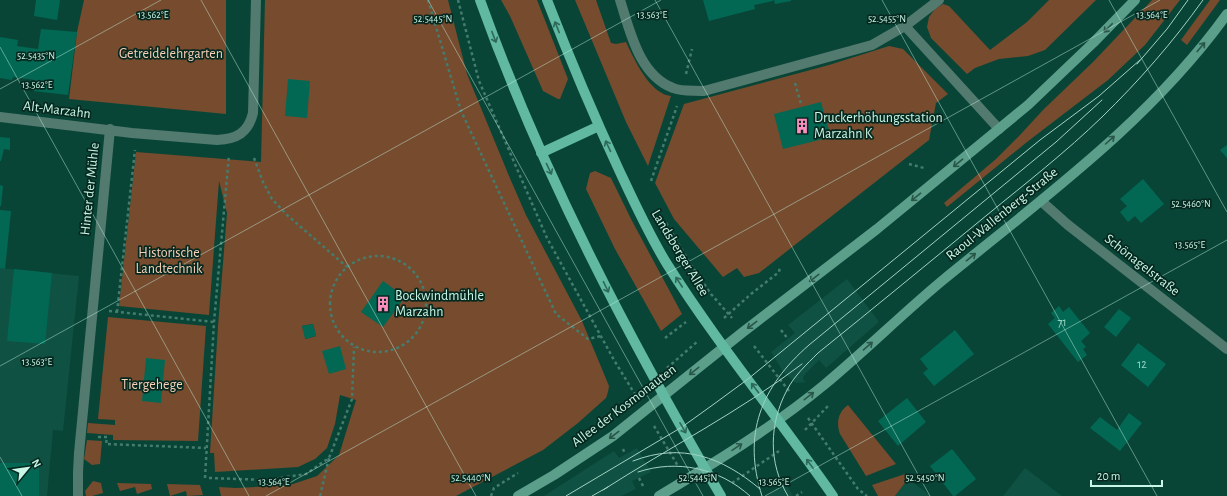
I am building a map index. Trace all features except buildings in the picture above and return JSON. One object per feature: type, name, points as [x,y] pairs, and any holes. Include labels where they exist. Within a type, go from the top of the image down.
[{"type":"main road","points":[[480,0],[541,153],[616,307],[721,496]]},
{"type":"main road","name":"Landsberger Allee","points":[[547,0],[599,126],[666,263],[711,330],[778,419],[833,496]]},
{"type":"main road","points":[[724,347],[877,229],[1028,105],[1094,44],[1135,0]]},
{"type":"main road","name":"Raoul-Wallenberg-Straße","points":[[778,419],[799,405],[825,384],[941,282],[1041,201],[1125,127],[1183,69],[1227,14]]},
{"type":"main road","points":[[541,153],[599,126]]},
{"type":"main road","name":"Allee der Kosmonauten","points":[[518,496],[554,475],[613,436],[724,347]]},
{"type":"main road","points":[[659,496],[705,468],[778,419]]},
{"type":"street","name":"Hinter der Mühle","points":[[78,496],[81,435],[110,130],[217,140],[232,138],[243,132],[248,127],[253,113],[256,0]]},
{"type":"street","points":[[620,0],[633,39],[643,61],[656,79],[673,88],[704,91],[872,46],[905,26],[939,0]]},
{"type":"street","points":[[905,26],[999,129]]},
{"type":"street","name":"Alt-Marzahn","points":[[0,117],[110,130]]},
{"type":"street","name":"Schönagelstraße","points":[[1041,201],[1068,225],[1227,349]]},
{"type":"path","points":[[428,0],[461,111],[556,314],[588,339],[601,336]]},
{"type":"path","points":[[458,0],[479,81],[547,238],[601,336],[686,480]]},
{"type":"path","points":[[651,181],[683,90],[692,49]]},
{"type":"path","points":[[117,312],[135,146]]},
{"type":"path","points":[[229,154],[214,322],[206,448],[207,478],[267,480],[306,474],[329,458]]},
{"type":"path","points":[[254,158],[272,200],[287,215],[347,266]]},
{"type":"path","points":[[387,256],[407,265],[424,287],[424,321],[410,342],[376,353],[354,347],[337,332],[330,314],[334,283],[347,266],[367,257],[387,256]]},
{"type":"path","points":[[636,396],[755,291],[779,272],[780,266]]},
{"type":"path","points":[[711,294],[768,362],[858,489],[867,496]]},
{"type":"path","points":[[102,311],[214,322]]},
{"type":"path","points":[[665,338],[686,322]]},
{"type":"path","points":[[781,330],[788,339]]},
{"type":"path","points":[[320,496],[329,458],[352,399],[354,347]]},
{"type":"path","points":[[81,435],[107,437],[106,444],[206,448]]},
{"type":"path","points":[[639,478],[643,486]]},
{"type":"path","points":[[796,496],[802,492]]},
{"type":"shaded area","points":[[0,268],[79,276],[63,431],[53,430],[47,496],[0,496]]},
{"type":"shaded area","points":[[847,279],[879,322],[826,368],[819,360],[805,374],[803,378],[804,381],[807,382],[796,383],[784,373],[771,352],[795,333],[788,325]]},
{"type":"shaded area","points":[[637,448],[651,472],[632,481],[636,489],[621,496],[544,496],[614,451],[619,458]]},
{"type":"shaded area","points":[[1025,468],[1062,496],[1003,496]]},
{"type":"shaded area","points":[[908,479],[931,496],[895,496]]},
{"type":"shaded area","points":[[785,482],[793,496],[767,496]]},
{"type":"green space","name":"Getreidelehrgarten","points":[[84,0],[226,0],[226,114],[69,99],[77,32]]},
{"type":"green space","name":"Historische Landtechnik","points":[[265,0],[448,0],[467,74],[526,215],[582,321],[609,386],[606,398],[578,423],[543,450],[456,496],[221,496],[219,487],[236,488],[290,485],[317,476],[339,455],[356,400],[340,395],[335,424],[327,448],[315,459],[298,467],[215,472],[214,453],[210,453],[227,213],[219,181],[209,315],[119,306],[136,152],[261,162]],"holes":[[[313,324],[316,336],[306,339],[302,326]]]},
{"type":"green space","points":[[501,0],[537,0],[568,79],[560,99],[543,91],[510,16]]},
{"type":"green space","points":[[575,0],[596,0],[611,43],[616,44],[626,42],[645,77],[656,89],[663,94],[671,96],[648,166],[626,122]]},
{"type":"green space","points":[[1049,0],[1096,0],[1045,50],[1028,56],[999,59],[975,68],[967,74],[931,38],[927,27],[929,17],[935,9],[943,4],[949,6],[990,50],[1027,22]]},
{"type":"green space","points":[[1152,0],[1180,0],[1145,45],[1108,80],[1027,142],[947,207],[944,203],[996,159],[1043,110],[1093,62]]},
{"type":"green space","points":[[1210,0],[1220,0],[1187,45],[1181,40]]},
{"type":"green space","points":[[889,46],[903,49],[948,94],[936,103],[929,140],[759,273],[744,277],[737,268],[723,277],[674,219],[655,183],[684,104],[829,65]]},
{"type":"green space","points":[[595,171],[611,178],[631,219],[682,314],[661,331],[615,249],[586,189],[590,173]]},
{"type":"green space","name":"Tiergehege","points":[[108,317],[206,326],[198,441],[113,440],[113,435],[87,433],[88,423],[115,425],[115,420],[98,419]]},
{"type":"green space","points":[[848,405],[896,464],[866,476],[840,434],[838,422],[840,414]]},
{"type":"green space","points":[[87,440],[102,441],[100,464],[92,465],[84,459]]},
{"type":"green space","points":[[905,474],[908,479],[895,496],[878,496],[872,485]]},
{"type":"green space","points":[[93,481],[101,483],[103,493],[86,496],[85,491]]},
{"type":"green space","points":[[117,483],[151,484],[152,489],[137,494],[135,487],[120,491]]},
{"type":"green space","points":[[167,484],[200,485],[203,495],[187,496],[186,491],[170,496]]},
{"type":"tram line","points":[[1137,64],[1167,29],[1188,0]]},
{"type":"tram line","points":[[788,496],[781,483],[777,470],[773,443],[774,430],[781,403],[787,390],[797,375],[818,353],[1074,143],[1116,103],[1155,61],[1203,0]]},
{"type":"tram line","points":[[566,496],[682,427],[748,379],[1040,140],[1099,96],[1140,60]]},
{"type":"tram line","points":[[762,496],[756,473],[754,452],[755,432],[760,413],[768,395],[792,361],[809,345],[1056,142],[1102,100]]},
{"type":"tram line","points":[[603,490],[729,414],[802,364]]},
{"type":"tram line","points":[[633,461],[651,455],[668,453],[685,453],[701,456],[731,468],[760,489]]},
{"type":"tram line","points":[[638,472],[668,466],[682,466],[697,469],[725,479],[738,486],[750,496]]},
{"type":"tram line","points":[[592,496],[608,487]]},
{"type":"place","name":"Druckerhöhungsstation Marzahn K","points":[[802,126]]},
{"type":"place","name":"Bockwindmühle Marzahn","points":[[383,304]]}]
